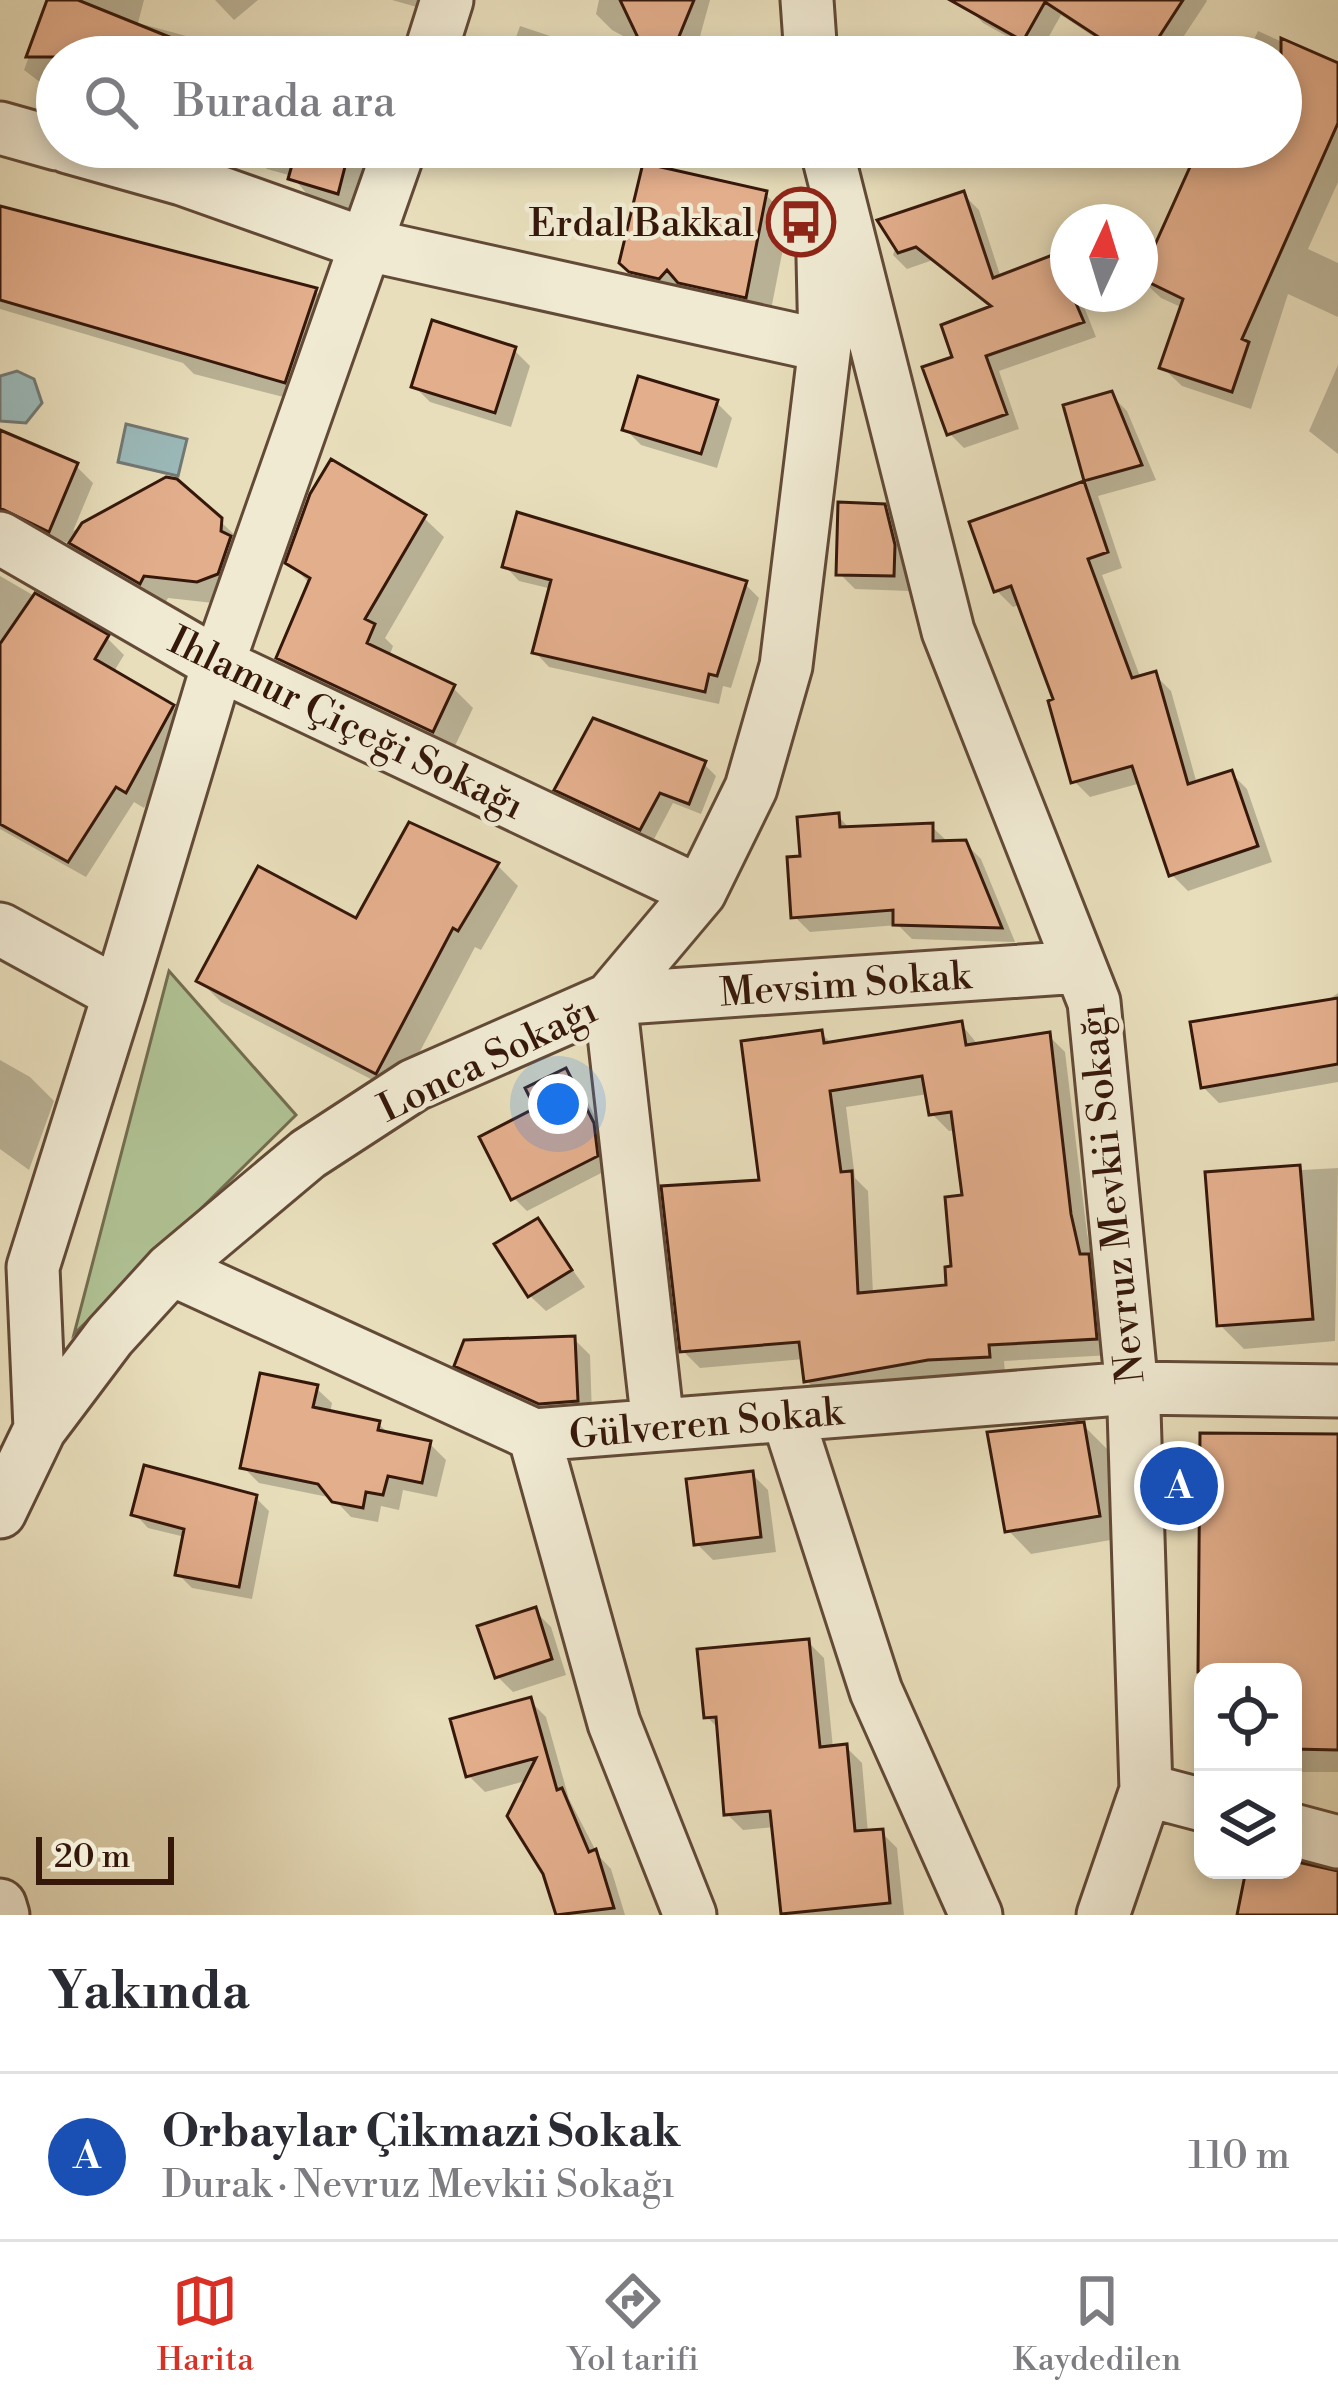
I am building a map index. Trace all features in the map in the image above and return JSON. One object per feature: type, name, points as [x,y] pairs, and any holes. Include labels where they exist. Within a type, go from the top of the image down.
[{"type":"street","points":[[436,36],[447,0]]},
{"type":"street","points":[[806,0],[809,36]]},
{"type":"street","points":[[0,128],[36,138]]},
{"type":"street","points":[[143,168],[368,245],[825,346]]},
{"type":"street","points":[[40,1429],[33,1267],[218,664],[393,168]]},
{"type":"street","name":"Lonca Sokağı","points":[[0,1512],[40,1429],[110,1336],[171,1269],[308,1154],[414,1085],[610,999],[700,892],[752,788],[786,666],[825,346],[824,168]]},
{"type":"street","name":"Nevruz Mevkii Sokağı","points":[[829,168],[948,631],[1094,1002],[1132,1388],[1146,1790],[1103,1915]]},
{"type":"street","name":"Ihlamur Çiçeği Sokağı","points":[[0,538],[218,664],[700,892]]},
{"type":"street","points":[[0,929],[119,994]]},
{"type":"street","name":"Mevsim Sokak","points":[[610,999],[1080,967]]},
{"type":"street","points":[[610,999],[658,1426]]},
{"type":"street","name":"Gülveren Sokak","points":[[171,1269],[534,1435],[1132,1388],[1338,1391]]},
{"type":"street","points":[[787,1415],[877,1691],[976,1915]]},
{"type":"street","points":[[534,1435],[614,1723],[690,1915]]},
{"type":"street","points":[[1146,1790],[1194,1803]]},
{"type":"street","points":[[1302,1832],[1338,1842]]},
{"type":"street","points":[[0,1905],[4,1915]]},
{"type":"green space","points":[[169,971],[296,1115],[74,1334]]},
{"type":"water","points":[[17,371],[34,379],[42,403],[26,423],[0,421],[0,376]]},
{"type":"water","points":[[126,424],[187,439],[178,476],[118,462]]},
{"type":"building","points":[[47,0],[78,0],[167,36],[36,36],[36,57],[26,57]]},
{"type":"building","points":[[620,0],[694,0],[679,36],[637,36]]},
{"type":"building","points":[[950,0],[1183,0],[1160,36],[1097,36],[1045,2],[1026,36],[1014,36]]},
{"type":"building","points":[[1302,47],[1338,63],[1338,123],[1242,339],[1249,342],[1232,392],[1159,368],[1183,299],[1158,287],[1158,238],[1190,168],[1302,168]]},
{"type":"building","points":[[291,168],[345,168],[338,194],[288,179]]},
{"type":"building","points":[[642,168],[665,168],[767,191],[746,298],[678,283],[667,270],[659,279],[629,272],[619,263]]},
{"type":"building","points":[[964,191],[993,278],[1050,256],[1050,312],[1080,312],[1084,322],[986,356],[1007,414],[947,435],[922,367],[952,357],[941,325],[991,306],[916,247],[898,253],[877,220]]},
{"type":"building","points":[[0,206],[317,288],[285,383],[0,300]]},
{"type":"building","points":[[432,320],[516,347],[495,413],[411,387]]},
{"type":"building","points":[[638,376],[718,400],[701,454],[622,430]]},
{"type":"building","points":[[1112,391],[1142,465],[1084,481],[1063,405]]},
{"type":"building","points":[[0,430],[78,463],[49,532],[0,508]]},
{"type":"building","points":[[331,459],[426,515],[365,619],[375,624],[367,643],[455,685],[433,732],[276,658],[310,578],[285,563],[310,494]]},
{"type":"building","points":[[166,477],[177,479],[222,518],[221,531],[231,536],[218,574],[197,582],[144,576],[140,584],[69,543],[82,523]]},
{"type":"building","points":[[1084,481],[1108,552],[1088,559],[1132,678],[1156,671],[1188,784],[1232,770],[1258,846],[1169,876],[1132,766],[1071,783],[1048,701],[1053,699],[1011,586],[994,592],[969,522]]},
{"type":"building","points":[[838,502],[885,504],[895,545],[894,576],[836,575]]},
{"type":"building","points":[[517,512],[747,581],[717,676],[709,674],[705,692],[532,653],[551,580],[502,567]]},
{"type":"building","points":[[35,593],[109,635],[95,659],[174,705],[126,793],[116,787],[68,862],[0,824],[0,644]]},
{"type":"building","points":[[593,718],[706,761],[689,804],[660,793],[640,830],[554,790]]},
{"type":"building","points":[[839,813],[840,827],[933,823],[933,841],[966,840],[1002,928],[893,925],[893,910],[791,918],[787,857],[800,856],[797,817]]},
{"type":"building","points":[[409,822],[499,863],[458,931],[453,928],[376,1074],[196,981],[258,866],[356,918]]},
{"type":"building","points":[[1338,998],[1338,1064],[1201,1088],[1190,1022]]},
{"type":"building","points":[[962,1021],[966,1045],[1050,1032],[1071,1214],[1080,1254],[1089,1254],[1097,1339],[989,1345],[990,1357],[928,1360],[804,1382],[799,1342],[680,1352],[661,1186],[759,1180],[741,1041],[822,1030],[824,1043]],"holes":[[[922,1076],[929,1115],[951,1112],[962,1195],[945,1197],[951,1266],[945,1267],[946,1285],[858,1293],[852,1171],[841,1172],[830,1091]]]},
{"type":"building","points":[[566,1068],[594,1123],[598,1156],[511,1200],[479,1137],[535,1108],[525,1088]]},
{"type":"building","points":[[1300,1165],[1313,1319],[1217,1326],[1205,1172]]},
{"type":"building","points":[[538,1218],[572,1270],[528,1297],[494,1244]]},
{"type":"building","points":[[575,1336],[578,1401],[539,1404],[454,1366],[464,1340]]},
{"type":"building","points":[[260,1373],[318,1385],[313,1407],[380,1421],[378,1430],[431,1441],[422,1483],[388,1476],[383,1495],[366,1492],[363,1508],[332,1502],[318,1484],[240,1468]]},
{"type":"building","points":[[1084,1422],[1100,1516],[1005,1532],[987,1432]]},
{"type":"building","points":[[1200,1433],[1338,1434],[1338,1750],[1302,1749],[1302,1663],[1198,1663]]},
{"type":"building","points":[[144,1465],[257,1495],[239,1587],[175,1575],[184,1529],[131,1515]]},
{"type":"building","points":[[753,1471],[761,1537],[694,1545],[686,1479]]},
{"type":"building","points":[[536,1607],[552,1659],[495,1678],[477,1626]]},
{"type":"building","points":[[809,1639],[820,1747],[847,1744],[855,1831],[883,1829],[890,1903],[781,1914],[770,1811],[724,1815],[716,1717],[704,1718],[697,1649]]},
{"type":"building","points":[[531,1697],[557,1790],[562,1788],[589,1852],[596,1849],[614,1908],[556,1915],[543,1874],[507,1816],[536,1758],[466,1777],[450,1719]]},
{"type":"building","points":[[1302,1863],[1338,1871],[1338,1915],[1237,1915],[1244,1879],[1302,1879]]},
{"type":"place","name":"Erdal Bakkal","points":[[801,222]]},
{"type":"place","name":"Orbaylar Çikmazi Sokak","points":[[1179,1486]]}]
